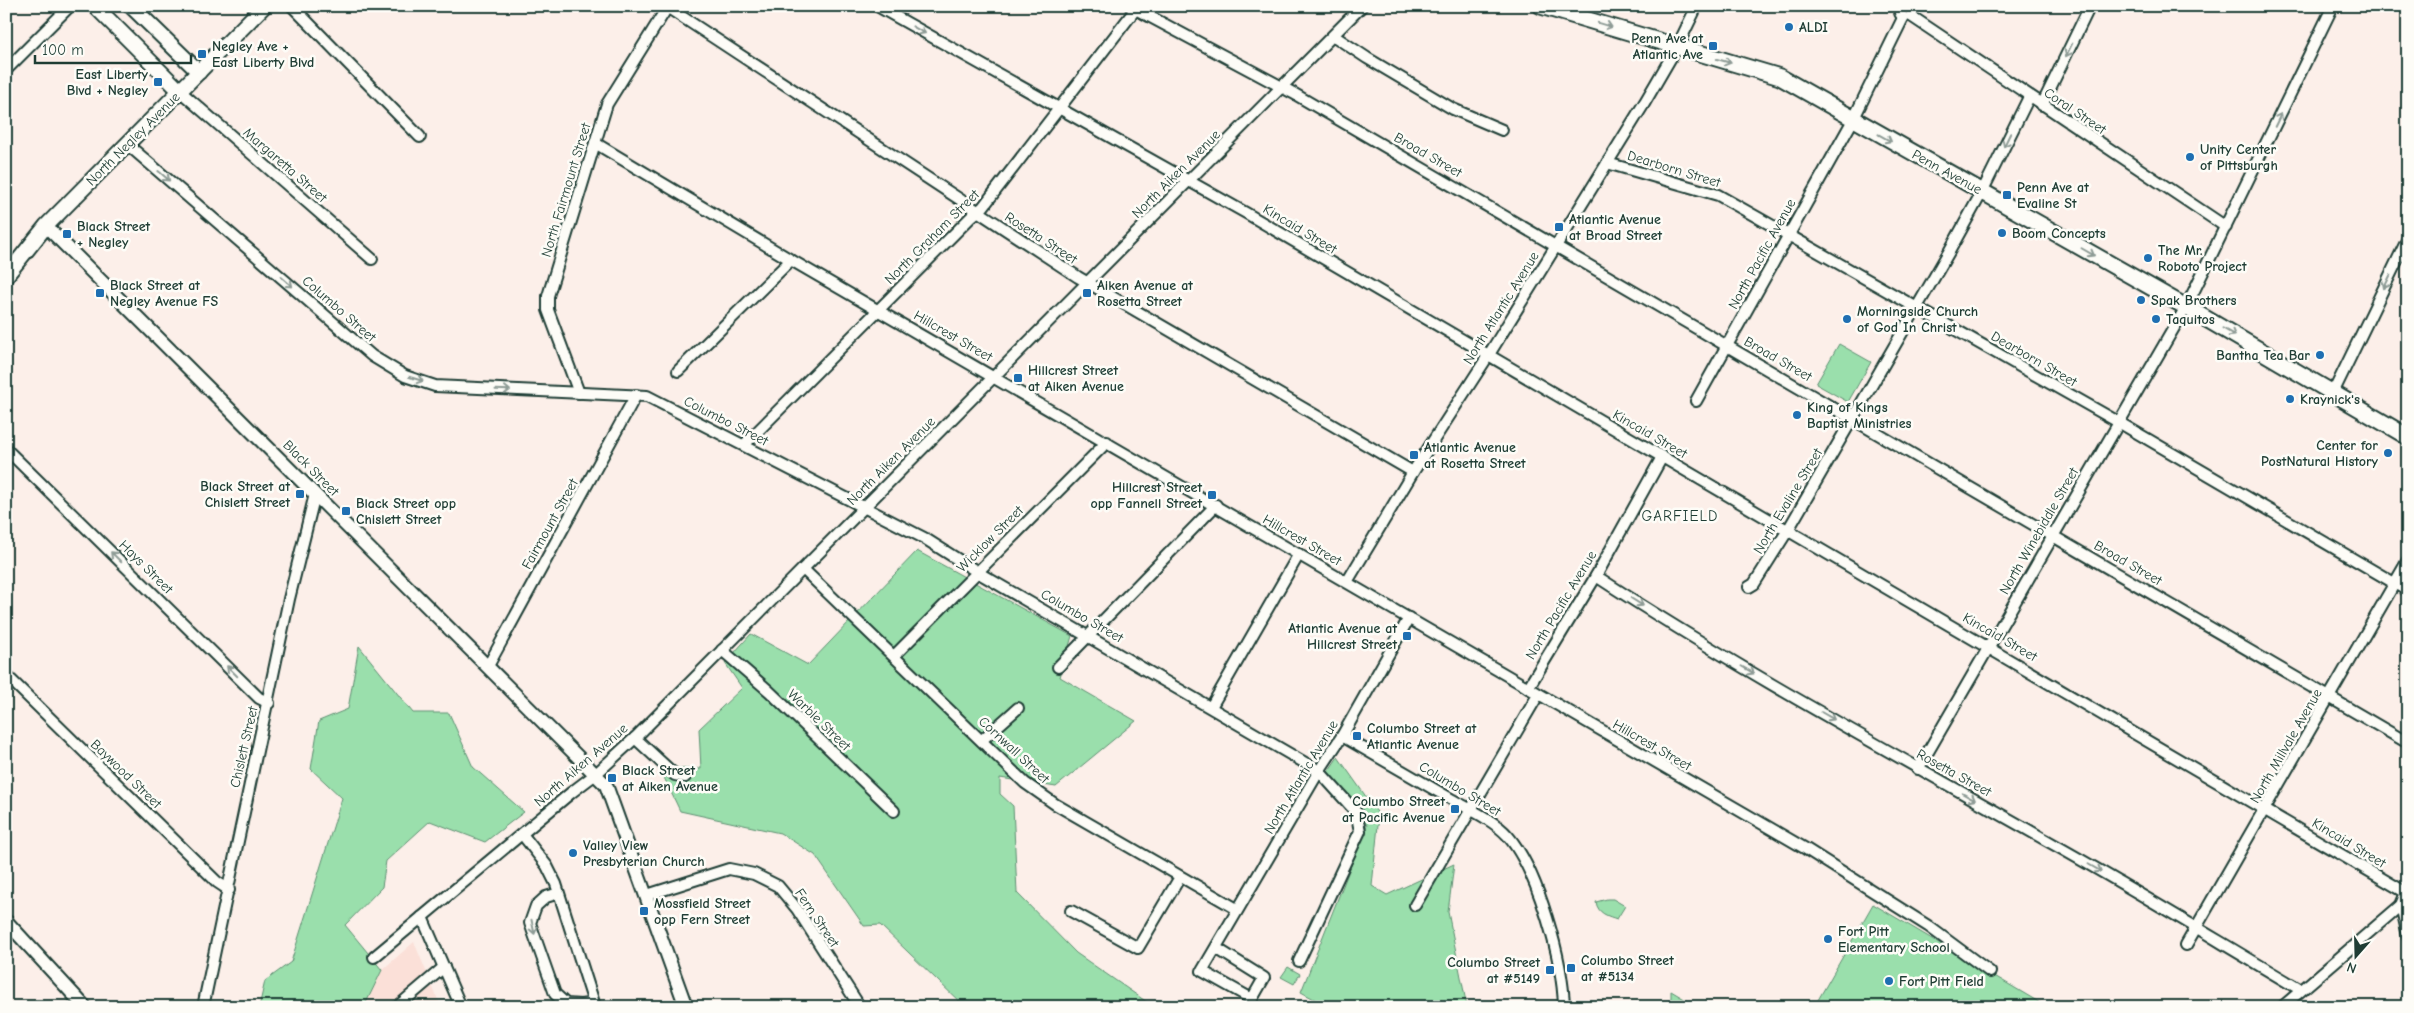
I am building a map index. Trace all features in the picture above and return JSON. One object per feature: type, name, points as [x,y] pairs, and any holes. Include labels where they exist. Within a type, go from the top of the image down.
[{"type":"main road","points":[[95,6],[180,91]]},
{"type":"main road","points":[[131,6],[199,72]]},
{"type":"main road","name":"North Negley Avenue","points":[[6,276],[46,226],[264,6]]},
{"type":"main road","name":"Penn Avenue","points":[[1541,6],[1780,77],[2186,307],[2408,437]]},
{"type":"street","points":[[6,70],[70,6]]},
{"type":"street","points":[[292,6],[420,137]]},
{"type":"street","name":"North Fairmount Street","points":[[579,393],[548,310],[548,296],[607,104],[668,6]]},
{"type":"street","name":"Rosetta Street","points":[[668,6],[977,213],[1087,282],[1413,472]]},
{"type":"street","name":"Kincaid Street","points":[[877,6],[1246,213],[1488,356],[2407,890]]},
{"type":"street","name":"North Aiken Avenue","points":[[374,957],[596,774],[635,738],[1362,6]]},
{"type":"street","name":"North Atlantic Avenue","points":[[1347,582],[1413,472],[1488,356],[1608,163],[1677,47],[1697,6]]},
{"type":"street","points":[[2042,105],[2090,6]]},
{"type":"street","name":"North Winebiddle Street","points":[[1918,769],[2186,307],[2333,6]]},
{"type":"street","name":"North Graham Street","points":[[744,445],[983,207],[1135,7]]},
{"type":"street","name":"Broad Street","points":[[1135,7],[1282,87],[2408,743]]},
{"type":"street","name":"Coral Street","points":[[1905,10],[2029,97],[2226,227]]},
{"type":"street","name":"North Pacific Avenue","points":[[1696,402],[1726,345],[1853,120],[1905,10]]},
{"type":"street","points":[[1334,36],[1453,109],[1502,130]]},
{"type":"street","name":"Margaretta Street","points":[[180,91],[372,259]]},
{"type":"street","name":"North Evaline Street","points":[[1749,587],[1754,584],[1788,530],[1853,419],[1982,192],[2029,97]]},
{"type":"street","name":"Hillcrest Street","points":[[595,143],[791,260],[995,376],[1863,884],[1928,926],[1990,972]]},
{"type":"street","name":"Columbo Street","points":[[127,144],[372,356],[404,376],[435,386],[647,396],[924,538],[977,572],[1211,706],[1319,771],[1356,812],[1360,831],[1299,961]]},
{"type":"street","name":"Dearborn Street","points":[[1608,163],[1718,195],[2120,423],[2408,592]]},
{"type":"street","name":"Black Street","points":[[46,226],[606,785],[647,894],[686,1007]]},
{"type":"street","points":[[2333,393],[2408,238]]},
{"type":"street","points":[[678,371],[791,260]]},
{"type":"street","name":"Fairmount Street","points":[[488,666],[636,395]]},
{"type":"street","name":"Wicklow Street","points":[[894,656],[1107,442]]},
{"type":"street","name":"Hays Street","points":[[6,448],[259,698],[269,703]]},
{"type":"street","name":"North Pacific Avenue","points":[[1528,688],[1596,576],[1662,457]]},
{"type":"street","name":"Chislett Street","points":[[203,1007],[229,890],[246,798],[269,703],[289,600],[315,494]]},
{"type":"street","points":[[1058,667],[1216,505]]},
{"type":"street","points":[[1211,706],[1299,554]]},
{"type":"street","name":"North Millvale Avenue","points":[[2186,945],[2408,560]]},
{"type":"street","name":"Cornwall Street","points":[[803,569],[1025,783],[1055,804],[1237,910]]},
{"type":"street","name":"Rosetta Street","points":[[1596,576],[1710,648],[1918,769],[2053,843],[2186,920],[2196,929],[2300,990]]},
{"type":"street","name":"North Atlantic Avenue","points":[[1216,948],[1264,978],[1252,999],[1202,971],[1319,771],[1342,736],[1409,618]]},
{"type":"street","name":"Warble Street","points":[[722,650],[769,691],[894,811]]},
{"type":"street","name":"Baywood Street","points":[[6,675],[210,875],[229,890]]},
{"type":"street","points":[[1415,905],[1538,695]]},
{"type":"street","points":[[982,740],[1018,708]]},
{"type":"street","name":"Columbo Street","points":[[1342,736],[1470,810],[1507,835],[1527,864],[1558,955],[1564,1007]]},
{"type":"street","points":[[635,738],[675,775],[686,777]]},
{"type":"street","points":[[522,834],[547,866],[558,893],[594,1003],[581,1005],[566,1004],[555,994],[530,923],[536,906],[546,898],[558,893]]},
{"type":"street","name":"Fern Street","points":[[647,894],[729,868],[754,874],[778,886],[797,909],[860,1007]]},
{"type":"street","points":[[1071,911],[1138,948],[1180,877]]},
{"type":"street","points":[[2407,890],[2404,906],[2408,936]]},
{"type":"street","points":[[2282,1007],[2300,990],[2404,906]]},
{"type":"street","points":[[422,917],[461,1007]]},
{"type":"street","points":[[6,921],[85,1007]]},
{"type":"street","points":[[397,1007],[444,967]]},
{"type":"shaded area","points":[[414,942],[441,1007],[364,1007],[382,970]]},
{"type":"green space","points":[[1839,344],[1871,362],[1848,402],[1816,384]]},
{"type":"green space","points":[[917,551],[1072,636],[1060,677],[1136,721],[1056,787],[1000,778],[1000,794],[1013,806],[1017,893],[1076,953],[1154,1007],[965,1007],[880,925],[864,926],[815,855],[780,833],[680,811],[659,767],[701,769],[699,729],[742,688],[725,663],[751,634],[808,665]]},
{"type":"green space","points":[[359,646],[413,713],[449,713],[473,767],[524,812],[485,842],[430,821],[386,861],[382,887],[345,925],[382,970],[364,1007],[259,1007],[265,981],[291,962],[342,798],[311,769],[319,721],[348,709]]},
{"type":"green space","points":[[1338,757],[1379,815],[1372,886],[1387,895],[1454,864],[1448,912],[1467,1007],[1329,1007],[1301,992],[1367,825],[1327,773]]},
{"type":"green space","points":[[1613,899],[1625,906],[1617,919],[1604,914],[1597,906],[1596,902]]},
{"type":"green space","points":[[1873,904],[2047,1007],[1814,1007]]},
{"type":"green space","points":[[1288,967],[1300,974],[1294,984],[1281,977]]},
{"type":"green space","points":[[1671,991],[1698,1007],[1671,1007]]},
{"type":"place","name":"ALDI","points":[[1789,27]]},
{"type":"place","name":"Penn Ave at Atlantic Ave","points":[[1713,46]]},
{"type":"place","name":"Negley Ave + East Liberty Blvd","points":[[202,54]]},
{"type":"place","name":"East Liberty Blvd + Negley","points":[[158,82]]},
{"type":"place","name":"Unity Center of Pittsburgh","points":[[2190,157]]},
{"type":"place","name":"Penn Ave at Evaline St","points":[[2007,195]]},
{"type":"place","name":"Atlantic Avenue at Broad Street","points":[[1559,227]]},
{"type":"place","name":"Boom Concepts","points":[[2002,233]]},
{"type":"place","name":"Black Street + Negley","points":[[67,234]]},
{"type":"place","name":"The Mr. Roboto Project","points":[[2148,258]]},
{"type":"place","name":"Black Street at Negley Avenue FS","points":[[100,293]]},
{"type":"place","name":"Aiken Avenue at Rosetta Street","points":[[1087,293]]},
{"type":"place","name":"Spak Brothers","points":[[2141,300]]},
{"type":"place","name":"Morningside Church of God In Christ","points":[[1847,319]]},
{"type":"place","name":"Taquitos","points":[[2156,319]]},
{"type":"place","name":"Bantha Tea Bar","points":[[2320,355]]},
{"type":"place","name":"Hillcrest Street at Aiken Avenue","points":[[1018,378]]},
{"type":"place","name":"Kraynick's","points":[[2290,399]]},
{"type":"place","name":"King of Kings Baptist Ministries","points":[[1797,415]]},
{"type":"place","name":"Center for PostNatural History","points":[[2388,453]]},
{"type":"place","name":"Atlantic Avenue at Rosetta Street","points":[[1414,455]]},
{"type":"place","name":"Black Street at Chislett Street","points":[[300,494]]},
{"type":"place","name":"Hillcrest Street opp Fannell Street","points":[[1212,495]]},
{"type":"place","name":"Black Street opp Chislett Street","points":[[346,511]]},
{"type":"place","name":"Atlantic Avenue at Hillcrest Street","points":[[1407,636]]},
{"type":"place","name":"Columbo Street at Atlantic Avenue","points":[[1357,736]]},
{"type":"place","name":"Black Street at Aiken Avenue","points":[[612,778]]},
{"type":"place","name":"Columbo Street at Pacific Avenue","points":[[1455,809]]},
{"type":"place","name":"Valley View Presbyterian Church","points":[[573,853]]},
{"type":"place","name":"Mossfield Street opp Fern Street","points":[[644,911]]},
{"type":"place","name":"Fort Pitt Elementary School","points":[[1828,939]]},
{"type":"place","name":"Columbo Street at #5134","points":[[1571,968]]},
{"type":"place","name":"Columbo Street at #5149","points":[[1550,970]]},
{"type":"place","name":"Fort Pitt Field","points":[[1889,981]]},
{"type":"district","name":"GARFIELD","points":[[1680,516]]}]
